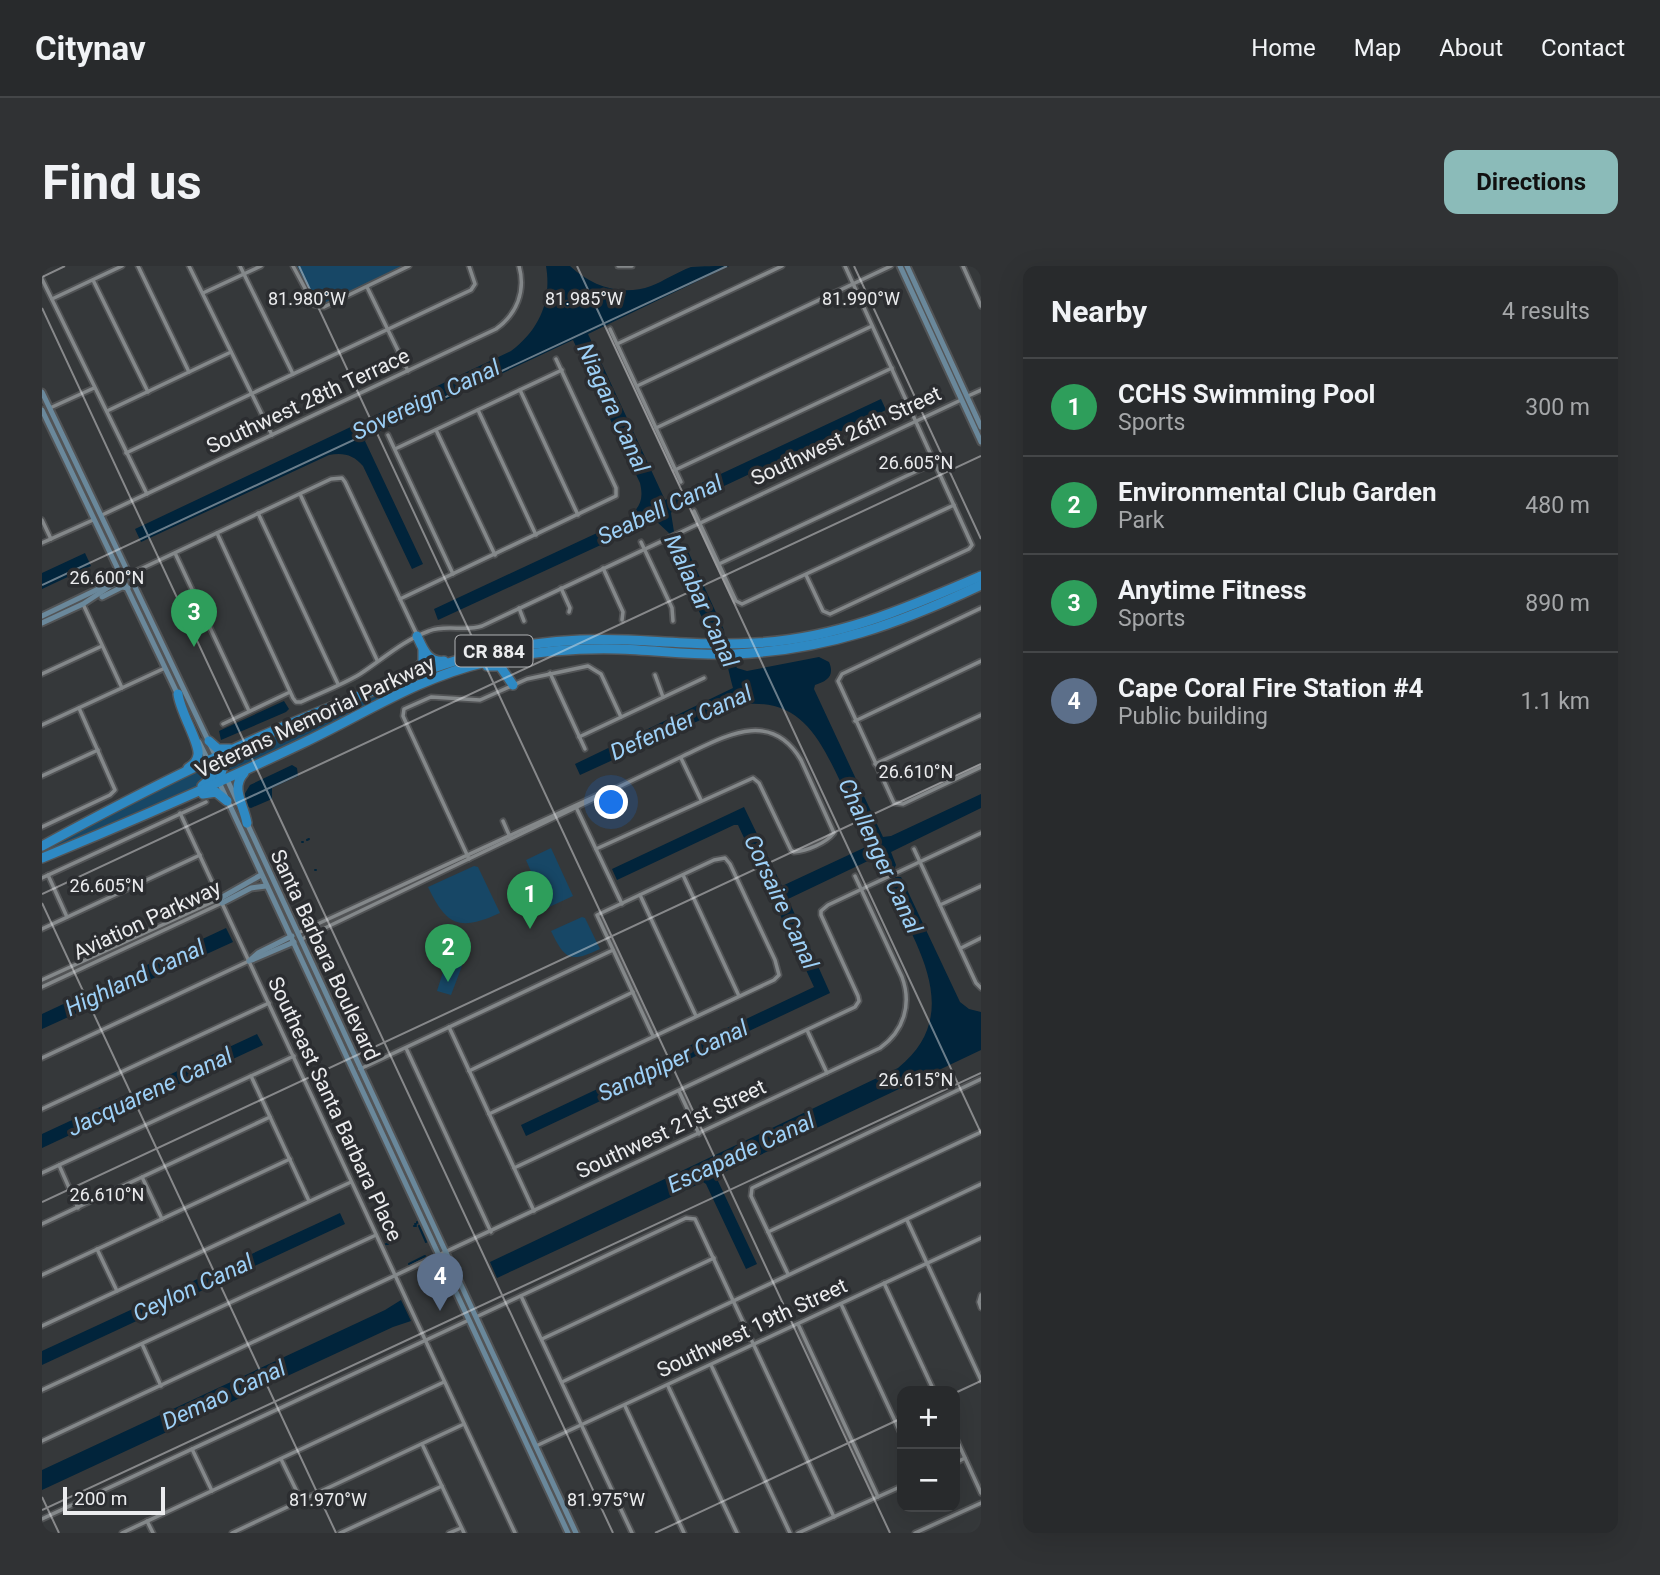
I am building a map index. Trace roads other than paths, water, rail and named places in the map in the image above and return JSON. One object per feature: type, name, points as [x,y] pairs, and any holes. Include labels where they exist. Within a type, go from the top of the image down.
[{"type":"highway","name":"Veterans Memorial Parkway","points":[[733,649],[840,629],[898,612],[981,576]]},
{"type":"highway","name":"Veterans Memorial Parkway","points":[[42,858],[137,820],[305,742],[404,690],[449,673],[504,658],[554,651],[794,649],[843,639],[892,624],[981,586]]},
{"type":"highway","points":[[417,636],[423,650],[432,660],[440,662],[494,647],[506,648]]},
{"type":"highway","name":"Veterans Memorial Parkway","points":[[42,846],[122,804],[312,714],[431,668],[506,648],[586,639],[714,650]]},
{"type":"highway","points":[[512,683],[511,669],[517,660],[616,649]]},
{"type":"highway","points":[[312,714],[321,707],[415,671],[423,662],[423,650]]},
{"type":"highway","points":[[404,690],[491,665],[500,666],[512,683]]},
{"type":"highway","points":[[122,804],[145,788],[190,767],[196,761],[198,750],[181,710],[178,695]]},
{"type":"highway","points":[[209,741],[218,749],[228,750],[286,723],[291,724]]},
{"type":"highway","points":[[137,820],[150,810],[206,783],[230,758],[274,737],[291,724]]},
{"type":"highway","points":[[213,760],[222,780]]},
{"type":"highway","points":[[246,770],[238,779],[237,787],[247,823]]},
{"type":"highway","points":[[137,820],[150,819],[210,792],[221,795],[228,801]]},
{"type":"main road","points":[[900,266],[964,398],[981,427]]},
{"type":"main road","points":[[907,266],[981,442]]},
{"type":"main road","points":[[42,392],[209,741],[213,760]]},
{"type":"main road","points":[[42,412],[178,695],[213,760]]},
{"type":"main road","points":[[42,623],[130,574]]},
{"type":"main road","points":[[42,616],[81,601],[128,588]]},
{"type":"main road","name":"Santa Barbara Boulevard","points":[[222,780],[228,801],[265,886],[442,1254]]},
{"type":"main road","name":"Santa Barbara Boulevard","points":[[222,780],[247,823],[274,879],[472,1319],[576,1533]]},
{"type":"main road","points":[[245,838],[264,876],[274,879]]},
{"type":"main road","name":"Aviation Parkway","points":[[221,901],[261,875]]},
{"type":"main road","name":"Aviation Parkway","points":[[221,901],[265,886]]},
{"type":"main road","points":[[249,961],[258,953],[299,937]]},
{"type":"main road","name":"Santa Barbara Boulevard","points":[[472,1319],[506,1400],[568,1533]]},
{"type":"main road","points":[[506,1400],[514,1409],[530,1442],[536,1446]]},
{"type":"street","points":[[52,299],[122,266]]},
{"type":"street","points":[[138,266],[190,372]]},
{"type":"street","points":[[190,266],[272,435]]},
{"type":"street","points":[[240,266],[293,374]]},
{"type":"street","points":[[203,293],[261,266]]},
{"type":"street","points":[[293,266],[313,305],[317,307],[324,307],[409,266]]},
{"type":"street","points":[[127,453],[471,290],[475,284],[468,266]]},
{"type":"street","name":"Southwest 28th Terrace","points":[[102,515],[496,330],[512,315],[518,304],[522,285],[519,266]]},
{"type":"street","points":[[618,266],[632,266]]},
{"type":"street","points":[[617,344],[782,266]]},
{"type":"street","points":[[806,575],[823,611],[830,614],[969,549],[972,545],[845,266]]},
{"type":"street","points":[[637,386],[891,266]]},
{"type":"street","points":[[962,266],[981,306]]},
{"type":"street","points":[[42,279],[147,494]]},
{"type":"street","points":[[93,280],[148,392]]},
{"type":"street","points":[[367,287],[408,371]]},
{"type":"street","points":[[656,428],[872,326]]},
{"type":"street","points":[[610,329],[681,482]]},
{"type":"street","points":[[106,411],[232,352]]},
{"type":"street","points":[[400,599],[616,496],[617,488],[556,359]]},
{"type":"street","points":[[675,470],[892,368]]},
{"type":"street","points":[[395,449],[562,370]]},
{"type":"street","points":[[42,412],[95,388]]},
{"type":"street","points":[[520,390],[578,515]]},
{"type":"street","name":"Southwest 26th Street","points":[[290,691],[299,702],[361,673],[399,645],[417,636],[437,628],[474,628],[981,390]]},
{"type":"street","points":[[478,409],[536,535]]},
{"type":"street","points":[[436,429],[495,555]]},
{"type":"street","points":[[388,435],[453,575]]},
{"type":"street","points":[[719,564],[936,463]]},
{"type":"street","points":[[130,574],[331,479],[342,478],[417,636]]},
{"type":"street","points":[[300,494],[377,660]]},
{"type":"street","points":[[694,511],[736,601],[740,604],[955,504]]},
{"type":"street","points":[[258,513],[338,684]]},
{"type":"street","points":[[42,543],[95,519]]},
{"type":"street","points":[[42,520],[51,539]]},
{"type":"street","points":[[217,533],[290,691],[223,724]]},
{"type":"street","points":[[641,541],[672,608],[673,621]]},
{"type":"street","points":[[175,553],[249,712]]},
{"type":"street","points":[[603,569],[623,612],[622,620]]},
{"type":"street","points":[[561,588],[570,608],[569,612]]},
{"type":"street","points":[[81,601],[122,688]]},
{"type":"street","points":[[519,608],[524,621]]},
{"type":"street","points":[[981,608],[839,677],[838,685],[892,800],[898,804],[981,767]]},
{"type":"street","points":[[42,674],[102,646]]},
{"type":"street","points":[[855,721],[981,661]]},
{"type":"street","points":[[468,857],[402,716],[403,711],[426,698],[480,700],[512,683],[583,667],[594,668],[601,674],[621,717]]},
{"type":"street","points":[[42,725],[165,668]]},
{"type":"street","points":[[550,673],[585,749]]},
{"type":"street","points":[[655,675],[663,697]]},
{"type":"street","points":[[579,737],[704,678]]},
{"type":"street","points":[[42,827],[114,792],[115,785],[79,708]]},
{"type":"street","points":[[875,764],[981,715]]},
{"type":"street","points":[[299,937],[340,915],[736,732],[756,730],[786,742],[799,757],[834,833],[802,852],[794,852],[788,846],[759,783],[752,778],[596,849]]},
{"type":"street","points":[[42,776],[99,750]]},
{"type":"street","points":[[681,757],[701,800]]},
{"type":"street","points":[[42,878],[206,802]]},
{"type":"street","points":[[576,806],[622,904]]},
{"type":"street","name":"Southeast Santa Barbara Place","points":[[180,813],[514,1533]]},
{"type":"street","points":[[503,821],[510,837]]},
{"type":"street","points":[[514,1168],[855,1007],[859,1001],[821,911],[828,905],[981,833]]},
{"type":"street","points":[[914,849],[976,983],[981,988]]},
{"type":"street","points":[[42,929],[200,855]]},
{"type":"street","points":[[299,937],[320,931],[468,857]]},
{"type":"street","points":[[489,1114],[774,980],[779,975],[775,960],[725,858],[714,860],[597,915],[653,1036]]},
{"type":"street","points":[[47,875],[67,917]]},
{"type":"street","points":[[683,875],[739,996]]},
{"type":"street","points":[[855,876],[861,890]]},
{"type":"street","points":[[940,905],[981,886]]},
{"type":"street","name":"Southwest 21st Street","points":[[42,1441],[880,1048],[892,1037],[901,1023],[907,1003],[904,981],[861,890]]},
{"type":"street","points":[[640,895],[696,1016]]},
{"type":"street","name":"Aviation Parkway","points":[[42,981],[221,901]]},
{"type":"street","name":"Aviation Parkway","points":[[42,987],[221,901]]},
{"type":"street","points":[[320,931],[337,922],[340,915]]},
{"type":"street","points":[[960,948],[981,938]]},
{"type":"street","points":[[360,1069],[614,950]]},
{"type":"street","points":[[42,1058],[249,961]]},
{"type":"street","points":[[469,1070],[633,992]]},
{"type":"street","points":[[42,1109],[269,1003]]},
{"type":"street","points":[[449,1027],[534,1211]]},
{"type":"street","points":[[807,1030],[827,1073]]},
{"type":"street","points":[[406,1048],[491,1231]]},
{"type":"street","points":[[42,1173],[294,1056]]},
{"type":"street","points":[[251,1076],[309,1201]]},
{"type":"street","points":[[788,1275],[751,1196],[752,1188],[981,1079]]},
{"type":"street","points":[[679,1090],[699,1134]]},
{"type":"street","points":[[42,1224],[270,1117]]},
{"type":"street","points":[[768,1232],[981,1132]]},
{"type":"street","points":[[42,1275],[290,1159]]},
{"type":"street","points":[[58,1166],[78,1208]]},
{"type":"street","points":[[142,1177],[162,1219]]},
{"type":"street","points":[[42,1326],[351,1182]]},
{"type":"street","points":[[562,1382],[981,1184]]},
{"type":"street","points":[[42,1519],[692,1217],[698,1223],[834,1517]]},
{"type":"street","points":[[907,1219],[981,1380]]},
{"type":"street","points":[[42,1390],[376,1235]]},
{"type":"street","name":"Southwest 19th Street","points":[[536,1446],[981,1238]]},
{"type":"street","points":[[97,1249],[117,1291]]},
{"type":"street","points":[[541,1339],[714,1258]]},
{"type":"street","points":[[884,1283],[932,1386]]},
{"type":"street","points":[[521,1296],[632,1533]]},
{"type":"street","points":[[981,1296],[981,1308]]},
{"type":"street","points":[[841,1304],[897,1425]]},
{"type":"street","points":[[798,1324],[878,1497]]},
{"type":"street","points":[[142,1344],[161,1386]]},
{"type":"street","points":[[711,1365],[790,1533]]},
{"type":"street","points":[[122,1533],[444,1382]]},
{"type":"street","points":[[668,1385],[737,1533]]},
{"type":"street","points":[[625,1406],[684,1533]]},
{"type":"street","points":[[232,1533],[464,1424]]},
{"type":"street","points":[[422,1444],[464,1533]]},
{"type":"street","points":[[960,1447],[981,1493]]},
{"type":"street","points":[[192,1449],[212,1491]]},
{"type":"street","points":[[960,1460],[965,1458]]},
{"type":"street","points":[[281,1459],[301,1500]]},
{"type":"street","points":[[340,1533],[442,1486]]},
{"type":"street","points":[[798,1533],[897,1488]]},
{"type":"street","points":[[915,1533],[981,1503]]},
{"type":"street","points":[[148,1521],[153,1533]]},
{"type":"street","points":[[449,1533],[461,1528]]},
{"type":"water","points":[[546,266],[570,266],[597,284],[629,290],[651,286],[691,267],[729,266],[588,334],[665,500],[881,399],[886,410],[673,510],[671,513],[675,538],[687,549],[724,630],[722,637],[737,668],[747,671],[819,657],[829,662],[830,674],[826,680],[815,685],[814,689],[883,837],[891,836],[981,794],[981,808],[891,852],[896,865],[893,872],[896,877],[901,877],[960,1002],[969,1009],[981,1012],[981,1050],[718,1175],[717,1179],[757,1264],[746,1269],[703,1182],[497,1278],[490,1262],[898,1068],[918,1047],[929,1024],[932,1001],[921,954],[887,883],[891,879],[889,874],[883,874],[877,860],[872,859],[788,899],[830,993],[526,1136],[521,1125],[814,987],[738,825],[617,880],[612,869],[744,807],[782,886],[870,845],[822,746],[800,720],[772,705],[731,706],[580,775],[575,764],[733,688],[718,637],[710,635],[674,557],[670,534],[655,520],[438,620],[434,609],[627,519],[640,503],[640,483],[573,340],[367,437],[365,441],[423,564],[412,569],[363,466],[356,459],[344,454],[329,455],[141,542],[135,529],[511,351],[529,334],[541,314],[547,291]]},
{"type":"water","points":[[85,553],[91,566],[42,589],[42,573]]},
{"type":"water","points":[[284,701],[289,709],[286,712],[221,740],[219,731]]},
{"type":"water","points":[[292,765],[297,768],[298,776],[272,788],[272,799],[248,807],[244,795],[250,785]]},
{"type":"water","name":"Highland Canal","points":[[226,928],[233,942],[42,1029],[42,1014]]},
{"type":"water","name":"Jacquarene Canal","points":[[257,1034],[263,1045],[42,1148],[42,1134]]},
{"type":"water","name":"Ceylon Canal","points":[[340,1213],[345,1224],[42,1365],[42,1351]]},
{"type":"water","name":"Demao Canal","points":[[401,1300],[411,1321],[42,1490],[42,1470],[385,1310]]},
{"type":"waterway","points":[[419,1226],[426,1242]]},
{"type":"waterway","points":[[409,1264],[425,1256]]},
{"type":"place","name":"Anytime Fitness","points":[[194,647]]},
{"type":"place","name":"CCHS Swimming Pool","points":[[530,929]]},
{"type":"place","name":"Environmental Club Garden","points":[[448,982]]},
{"type":"place","name":"Cape Coral Fire Station #4","points":[[440,1311]]},
{"type":"water label","name":"Sovereign Canal","points":[[426,400]]},
{"type":"water label","name":"Niagara Canal","points":[[613,408]]},
{"type":"water label","name":"Seabell Canal","points":[[660,510]]},
{"type":"water label","name":"Malabar Canal","points":[[701,601]]},
{"type":"water label","name":"Defender Canal","points":[[681,723]]},
{"type":"water label","name":"Challenger Canal","points":[[880,856]]},
{"type":"water label","name":"Corsaire Canal","points":[[781,902]]},
{"type":"water label","name":"Sandpiper Canal","points":[[673,1061]]},
{"type":"water label","name":"Escapade Canal","points":[[741,1153]]}]
